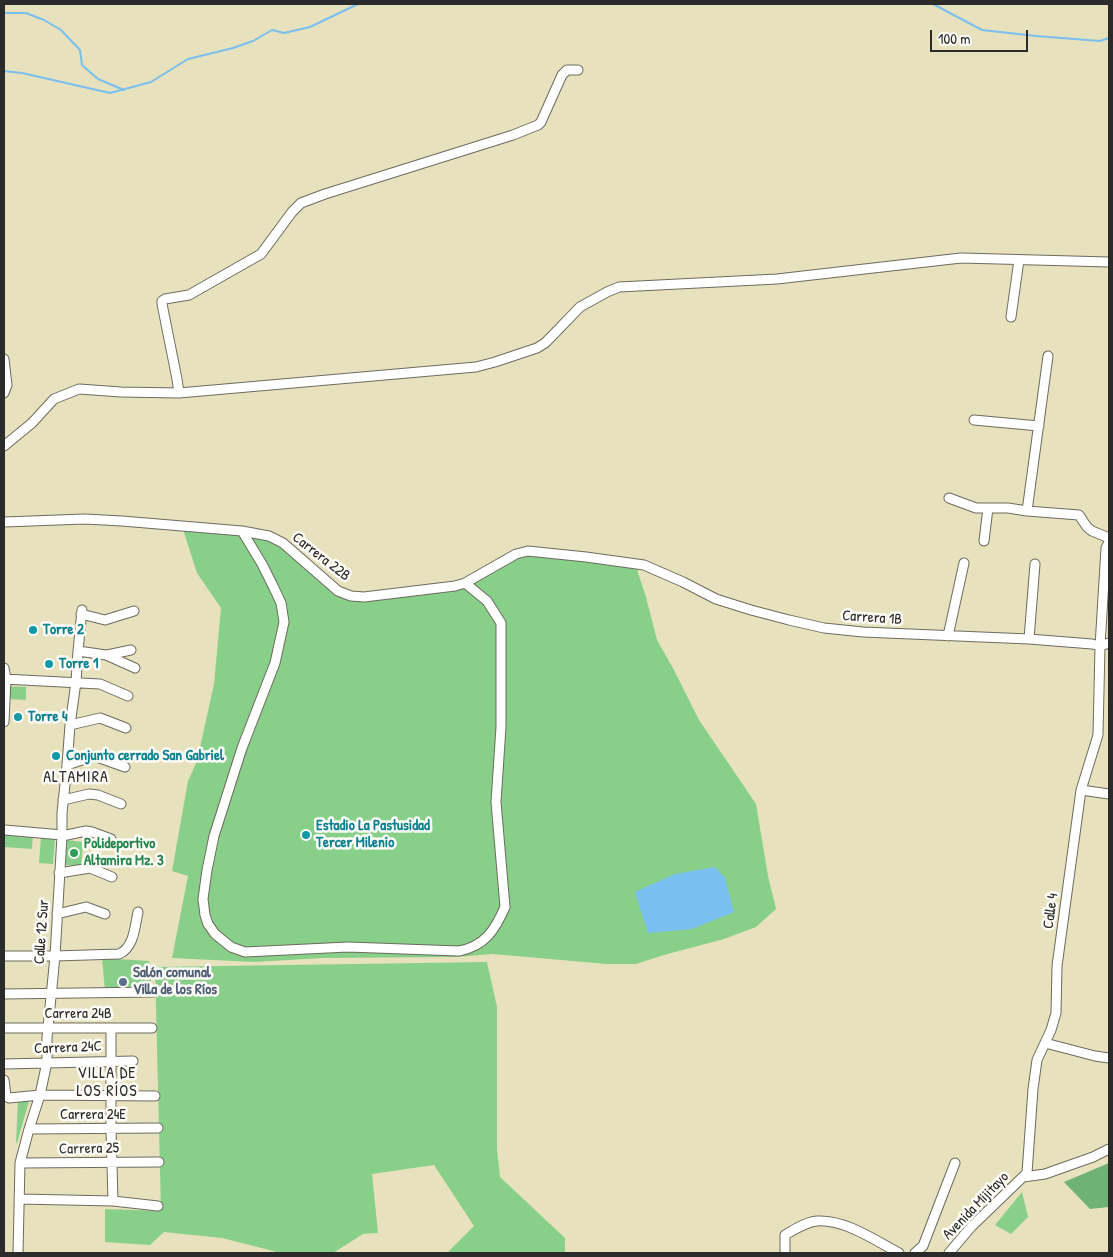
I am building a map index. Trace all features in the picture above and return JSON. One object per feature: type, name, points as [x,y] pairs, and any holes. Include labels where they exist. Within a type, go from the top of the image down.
[{"type":"street","points":[[179,393],[162,301],[189,295],[261,254],[292,212],[301,203],[504,138],[538,125],[562,75],[567,70],[578,70]]},
{"type":"street","points":[[4,446],[32,423],[54,399],[79,389],[179,393],[476,367],[537,348],[545,343],[580,307],[619,287],[777,279],[961,258],[1109,262]]},
{"type":"street","points":[[1011,318],[1019,260]]},
{"type":"street","points":[[1027,511],[1048,356]]},
{"type":"street","points":[[4,359],[7,385],[4,393]]},
{"type":"street","points":[[974,420],[1038,426]]},
{"type":"street","points":[[949,498],[976,508],[1008,508],[1080,515],[1087,527],[1092,531],[1109,538]]},
{"type":"street","points":[[984,541],[988,508]]},
{"type":"street","name":"Carrera 22B","points":[[4,522],[85,519],[242,531],[269,536],[283,543],[338,591],[351,596],[364,597],[455,586],[465,583],[516,554],[528,551],[644,565]]},
{"type":"street","points":[[242,531],[262,564],[281,603],[284,622],[275,663],[242,748],[214,836],[203,899],[208,924],[215,934],[231,947],[245,952],[348,947],[459,951],[471,948],[481,942],[499,922],[505,907],[496,802],[501,727],[501,623],[487,601],[465,583]]},
{"type":"street","name":"Calle 4","points":[[1022,1177],[1027,1173],[1037,1060],[1051,1030],[1056,1013],[1057,966],[1081,790],[1098,736],[1100,646],[1106,548],[1109,542]]},
{"type":"street","points":[[948,636],[964,563]]},
{"type":"street","points":[[1029,639],[1035,564]]},
{"type":"street","name":"Carrera 1B","points":[[644,565],[716,599],[751,610],[824,628],[863,632],[1029,639],[1100,646],[1109,644]]},
{"type":"street","name":"Calle 12 Sur","points":[[18,1253],[20,1163],[40,1095],[47,1062],[47,1038],[55,956],[60,873],[62,812],[82,612],[105,620],[134,611]]},
{"type":"street","points":[[106,655],[131,650]]},
{"type":"street","points":[[78,651],[106,655],[135,668]]},
{"type":"street","points":[[4,668],[4,722]]},
{"type":"street","points":[[5,679],[100,684],[128,696]]},
{"type":"street","points":[[70,725],[100,718],[126,728]]},
{"type":"street","points":[[67,765],[94,756],[125,767]]},
{"type":"street","points":[[1081,790],[1109,794]]},
{"type":"street","points":[[63,800],[89,794],[98,795],[121,804]]},
{"type":"street","points":[[5,830],[62,836],[86,831],[111,839]]},
{"type":"street","points":[[60,873],[90,868],[112,877]]},
{"type":"street","points":[[57,914],[86,907],[105,914]]},
{"type":"street","points":[[4,956],[119,954],[126,949],[132,937],[138,912]]},
{"type":"street","points":[[4,994],[153,992]]},
{"type":"street","name":"Carrera 24B","points":[[4,1028],[152,1028]]},
{"type":"street","points":[[111,1028],[113,1201]]},
{"type":"street","points":[[1045,1042],[1109,1058]]},
{"type":"street","name":"Carrera 24C","points":[[4,1064],[133,1061]]},
{"type":"street","points":[[4,1080],[6,1096],[9,1098],[40,1095],[155,1096]]},
{"type":"street","name":"Carrera 24E","points":[[29,1129],[158,1128]]},
{"type":"street","points":[[1022,1177],[1045,1174],[1093,1157],[1109,1148]]},
{"type":"street","name":"Carrera 25","points":[[20,1163],[159,1162]]},
{"type":"street","points":[[916,1253],[922,1246],[955,1163]]},
{"type":"street","name":"Avenida Mijitayo","points":[[949,1253],[971,1227],[1022,1177]]},
{"type":"street","points":[[19,1199],[113,1201],[158,1206]]},
{"type":"street","points":[[785,1253],[785,1235],[799,1227],[816,1221],[850,1227],[899,1253]]},
{"type":"green space","points":[[182,526],[269,536],[351,596],[455,586],[516,554],[637,564],[657,640],[699,720],[756,804],[768,876],[776,909],[756,927],[724,939],[636,964],[607,964],[492,954],[456,957],[323,958],[254,962],[172,958],[188,876],[172,871],[188,781],[197,761],[214,684],[221,608],[197,573]]},
{"type":"green space","points":[[7,686],[26,687],[26,700],[7,699]]},
{"type":"green space","points":[[4,832],[33,834],[32,849],[4,847]]},
{"type":"green space","points":[[41,837],[55,838],[53,864],[39,863]]},
{"type":"green space","name":"Polideportivo Altamira Mz. 3","points":[[67,840],[83,842],[81,866],[65,865]]},
{"type":"green space","points":[[102,958],[149,961],[152,990],[105,991]]},
{"type":"green space","points":[[487,962],[497,1007],[497,1149],[500,1177],[565,1238],[565,1253],[449,1253],[474,1226],[434,1165],[372,1174],[378,1233],[363,1234],[333,1253],[281,1253],[222,1238],[164,1232],[150,1245],[105,1242],[105,1209],[161,1211],[155,967]]},
{"type":"green space","points":[[18,1100],[29,1101],[16,1143]]},
{"type":"green space","points":[[1109,1163],[1109,1207],[1090,1209],[1064,1182]]},
{"type":"green space","points":[[1022,1192],[1028,1217],[1011,1234],[995,1225]]},
{"type":"water","points":[[715,867],[725,878],[734,912],[692,929],[648,933],[635,892],[675,874]]},
{"type":"waterway","points":[[4,71],[22,73],[110,93],[151,82],[188,59],[233,48],[253,41],[272,30],[284,33],[310,27],[358,4]]},
{"type":"waterway","points":[[933,4],[982,30],[1100,41],[1109,38]]},
{"type":"waterway","points":[[4,13],[26,13],[44,20],[61,30],[80,50],[82,65],[98,79],[124,90]]},
{"type":"place","name":"Torre 2","points":[[33,630]]},
{"type":"place","name":"Torre 1","points":[[49,664]]},
{"type":"place","name":"Torre 4","points":[[18,717]]},
{"type":"place","name":"Conjunto cerrado San Gabriel","points":[[56,756]]},
{"type":"place","name":"Estadio La Pastusidad Tercer Milenio","points":[[306,835]]},
{"type":"place","name":"Polideportivo Altamira Mz. 3","points":[[74,853]]},
{"type":"place","name":"Salón comunal Villa de los Ríos","points":[[123,982]]},
{"type":"district","name":"ALTAMIRA","points":[[76,778]]},
{"type":"district","name":"VILLA DE LOS RÍOS","points":[[107,1083]]}]
